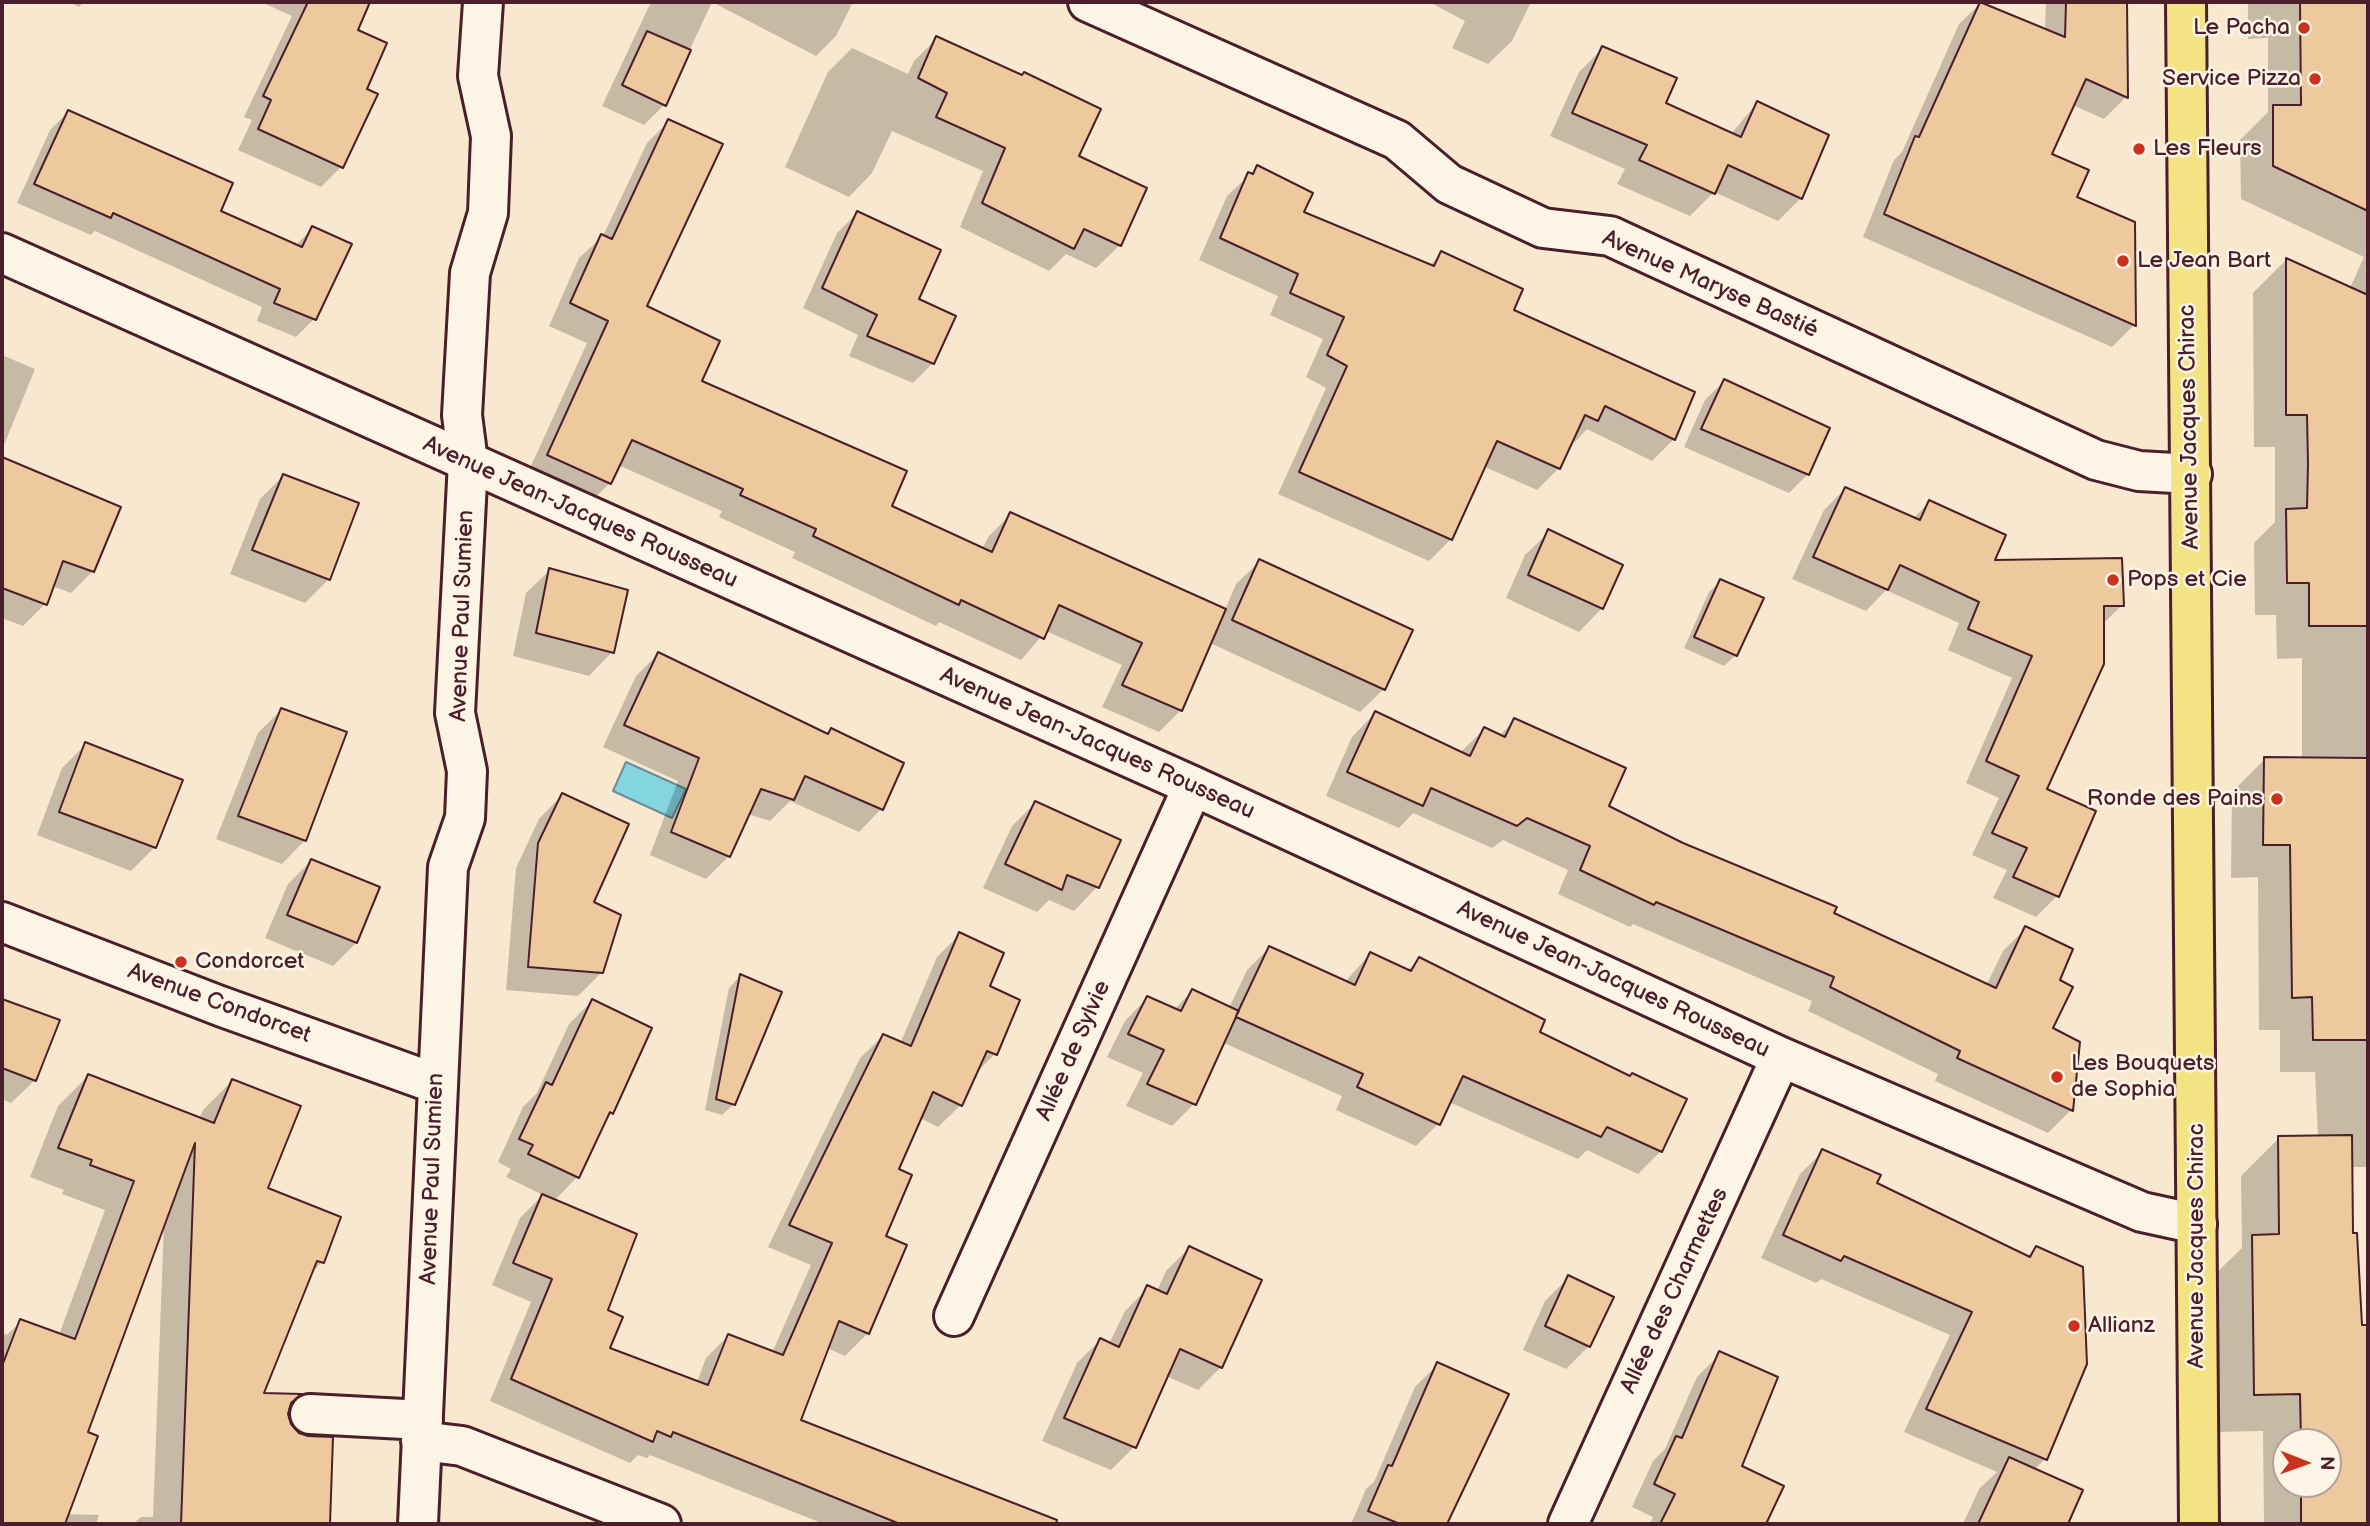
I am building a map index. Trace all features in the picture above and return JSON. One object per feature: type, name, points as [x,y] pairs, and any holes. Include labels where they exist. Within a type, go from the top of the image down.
[{"type":"main road","name":"Avenue Jacques Chirac","points":[[2186,2],[2199,1524]]},
{"type":"street","name":"Avenue Paul Sumien","points":[[418,1524],[448,867],[465,818],[467,771],[455,713],[468,463],[462,415],[470,273],[488,213],[489,200],[491,136],[478,76],[483,2]]},
{"type":"street","name":"Avenue Maryse Bastié","points":[[1088,2],[1397,140],[1449,184],[1544,228],[1610,236],[2096,460],[2139,471],[2192,474]]},
{"type":"street","name":"Avenue Jean-Jacques Rousseau","points":[[2,253],[1194,786],[1781,1058],[2142,1212],[2197,1224]]},
{"type":"street","name":"Allée de Sylvie","points":[[954,1316],[1194,786]]},
{"type":"street","name":"Avenue Condorcet","points":[[2,922],[220,1006],[437,1084]]},
{"type":"street","name":"Allée des Charmettes","points":[[1568,1524],[1781,1058]]},
{"type":"street","points":[[310,1414],[422,1431],[661,1524]]},
{"type":"water","points":[[626,762],[686,789],[672,818],[613,791]]},
{"type":"building","points":[[308,2],[370,2],[358,30],[387,43],[367,89],[378,94],[343,168],[258,129],[271,100],[263,96]]},
{"type":"building","points":[[1980,2],[2065,37],[2066,2],[2127,2],[2128,98],[2086,79],[2052,154],[2089,170],[2077,197],[2135,222],[2136,326],[1884,214],[1915,136],[1919,137]]},
{"type":"building","points":[[2300,2],[2368,2],[2368,211],[2273,166],[2273,105],[2301,105]]},
{"type":"building","points":[[647,31],[691,50],[666,106],[622,85]]},
{"type":"building","points":[[936,36],[1022,75],[1024,72],[1101,109],[1079,156],[1147,188],[1121,246],[1084,229],[1074,249],[982,203],[1005,148],[936,117],[947,93],[918,78]]},
{"type":"building","points":[[1602,46],[1677,78],[1666,103],[1741,137],[1757,101],[1829,135],[1802,199],[1728,165],[1715,194],[1639,160],[1647,145],[1572,113]]},
{"type":"building","points":[[68,110],[233,183],[221,211],[302,247],[312,226],[352,244],[316,320],[274,303],[280,289],[113,213],[111,218],[34,184]]},
{"type":"building","points":[[668,119],[723,144],[647,306],[720,341],[702,381],[907,471],[892,506],[992,552],[1010,512],[1226,609],[1182,711],[1122,685],[1142,643],[1059,605],[1044,639],[961,600],[959,605],[813,536],[816,529],[740,495],[743,489],[632,440],[611,484],[547,455],[608,321],[570,303],[601,234],[612,239]]},
{"type":"building","points":[[1257,165],[1313,193],[1304,212],[1434,266],[1441,251],[1523,289],[1514,310],[1695,392],[1675,440],[1605,406],[1598,421],[1585,415],[1560,469],[1497,441],[1452,540],[1299,472],[1347,366],[1327,355],[1344,317],[1290,293],[1298,274],[1220,238],[1248,172],[1253,174]]},
{"type":"building","points":[[857,211],[941,250],[919,299],[956,316],[934,364],[867,336],[877,315],[822,288]]},
{"type":"building","points":[[2286,258],[2368,295],[2368,626],[2309,626],[2309,583],[2287,583],[2286,509],[2307,508],[2308,464],[2307,415],[2286,415]]},
{"type":"building","points":[[1724,379],[1830,428],[1809,475],[1701,429]]},
{"type":"building","points":[[2,457],[121,507],[94,572],[63,561],[47,605],[2,588]]},
{"type":"building","points":[[283,474],[359,503],[330,580],[252,550]]},
{"type":"building","points":[[1845,487],[1920,520],[1929,500],[2006,535],[1995,560],[2122,558],[2124,606],[2104,606],[2104,664],[2047,789],[2096,811],[2059,897],[2013,877],[2027,848],[1992,833],[2019,776],[1986,761],[2032,656],[1968,629],[1979,602],[1900,565],[1888,590],[1813,557]]},
{"type":"building","points":[[1548,529],[1623,565],[1603,609],[1528,575]]},
{"type":"building","points":[[1259,559],[1413,630],[1385,690],[1232,620]]},
{"type":"building","points":[[549,568],[628,590],[614,653],[536,633]]},
{"type":"building","points":[[1720,579],[1764,598],[1737,656],[1694,637]]},
{"type":"building","points":[[658,652],[828,734],[831,728],[904,763],[883,810],[805,776],[794,800],[761,789],[730,857],[671,832],[699,758],[624,725]]},
{"type":"building","points":[[281,708],[347,732],[306,841],[238,816]]},
{"type":"building","points":[[1375,711],[1470,756],[1484,727],[1505,737],[1514,718],[1626,768],[1609,806],[1683,843],[1837,907],[1834,913],[1996,988],[2025,926],[2073,949],[2060,980],[2073,987],[2053,1028],[2080,1042],[2073,1111],[1957,1058],[1960,1051],[1830,987],[1834,977],[1656,902],[1654,905],[1580,870],[1590,846],[1527,818],[1517,826],[1431,788],[1423,806],[1347,772]]},
{"type":"building","points":[[85,742],[183,780],[156,848],[59,812]]},
{"type":"building","points":[[2264,757],[2368,758],[2368,1040],[2313,1040],[2312,997],[2292,998],[2290,845],[2263,845]]},
{"type":"building","points":[[562,793],[629,824],[594,902],[621,915],[603,973],[528,967],[538,843]]},
{"type":"building","points":[[1035,801],[1121,840],[1099,888],[1067,875],[1062,890],[1005,864]]},
{"type":"building","points":[[311,859],[380,887],[357,943],[287,915]]},
{"type":"building","points":[[959,932],[1004,953],[990,986],[1020,1000],[997,1055],[987,1051],[962,1106],[933,1092],[899,1169],[912,1175],[886,1236],[907,1245],[869,1334],[839,1321],[801,1420],[1057,1520],[1056,1524],[900,1524],[673,1432],[671,1437],[657,1431],[653,1442],[511,1379],[552,1279],[513,1263],[542,1194],[637,1234],[608,1310],[623,1317],[610,1348],[708,1385],[728,1334],[783,1355],[832,1243],[789,1225],[883,1034],[911,1046]]},
{"type":"building","points":[[1269,946],[1355,985],[1370,952],[1411,971],[1419,957],[1545,1020],[1540,1032],[1630,1076],[1632,1073],[1687,1099],[1662,1152],[1607,1127],[1601,1137],[1463,1076],[1440,1125],[1357,1087],[1363,1074],[1236,1017],[1196,1105],[1147,1084],[1164,1050],[1128,1034],[1147,996],[1181,1011],[1192,989],[1238,1011]]},
{"type":"building","points":[[740,974],[782,992],[735,1105],[716,1099]]},
{"type":"building","points":[[2,999],[60,1020],[36,1081],[2,1068]]},
{"type":"building","points":[[592,999],[652,1028],[613,1114],[610,1112],[579,1178],[528,1154],[533,1145],[519,1139],[546,1082],[552,1085]]},
{"type":"building","points":[[88,1074],[214,1123],[232,1079],[301,1106],[268,1188],[341,1217],[324,1263],[317,1261],[264,1393],[302,1394],[291,1403],[288,1414],[291,1424],[299,1433],[308,1436],[333,1437],[330,1524],[181,1524],[195,1143],[88,1432],[98,1436],[65,1524],[2,1524],[2,1366],[20,1319],[75,1339],[134,1181],[90,1165],[92,1160],[58,1148]]},
{"type":"building","points":[[2352,1135],[2353,1233],[2357,1233],[2362,1325],[2368,1325],[2368,1524],[2301,1524],[2301,1498],[2342,1498],[2342,1428],[2301,1428],[2300,1394],[2254,1395],[2252,1235],[2279,1234],[2278,1136]]},
{"type":"building","points":[[1822,1149],[1881,1175],[1877,1183],[2030,1257],[2036,1246],[2083,1267],[2087,1364],[2047,1460],[1926,1409],[1972,1312],[1844,1256],[1841,1261],[1783,1235]]},
{"type":"building","points":[[1189,1246],[1262,1280],[1222,1368],[1180,1349],[1136,1448],[1064,1418],[1100,1338],[1119,1347],[1147,1285],[1167,1294]]},
{"type":"building","points":[[1568,1275],[1614,1297],[1590,1347],[1545,1326]]},
{"type":"building","points":[[1719,1351],[1778,1377],[1742,1466],[1784,1486],[1766,1524],[1660,1524],[1675,1494],[1654,1484],[1676,1436],[1682,1438]]},
{"type":"building","points":[[1437,1362],[1509,1394],[1447,1524],[1400,1524],[1368,1511],[1388,1465],[1392,1466]]},
{"type":"building","points":[[2009,1457],[2083,1490],[2068,1524],[1978,1524]]},
{"type":"place","name":"Le Pacha","points":[[2304,28]]},
{"type":"place","name":"Service Pizza","points":[[2315,79]]},
{"type":"place","name":"Les Fleurs","points":[[2139,149]]},
{"type":"place","name":"Le Jean Bart","points":[[2123,261]]},
{"type":"place","name":"Pops et Cie","points":[[2113,580]]},
{"type":"place","name":"Ronde des Pains","points":[[2277,799]]},
{"type":"place","name":"Condorcet","points":[[181,962]]},
{"type":"place","name":"Les Bouquets de Sophia","points":[[2057,1077]]},
{"type":"place","name":"Allianz","points":[[2074,1326]]}]
